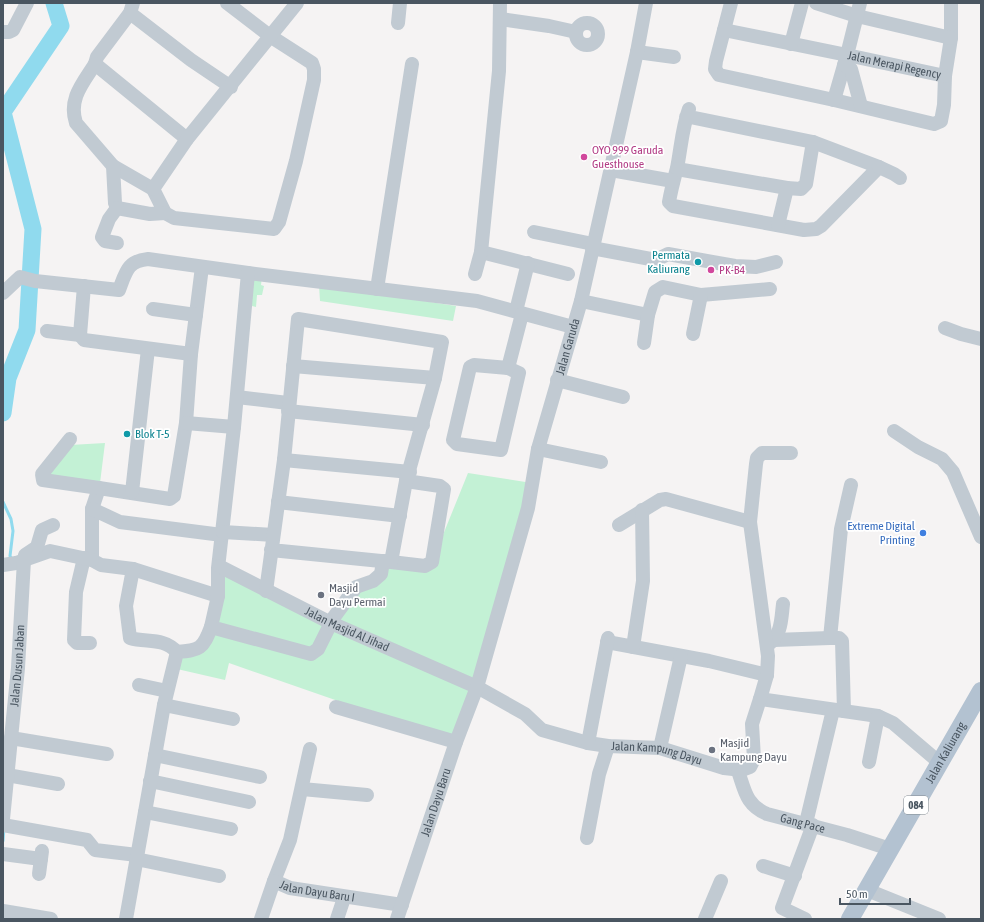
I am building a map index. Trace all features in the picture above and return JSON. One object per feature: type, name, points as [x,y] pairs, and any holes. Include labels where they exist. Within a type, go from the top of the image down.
[{"type":"main road","name":"Jalan Kaliurang","points":[[850,919],[981,691]]},
{"type":"street","points":[[3,32],[13,30],[27,3]]},
{"type":"street","points":[[117,208],[150,214],[165,213],[174,218],[271,230],[278,225],[296,161],[315,72],[314,66],[270,36],[227,3]]},
{"type":"street","points":[[153,189],[188,139],[297,3]]},
{"type":"street","points":[[398,23],[400,3]]},
{"type":"street","points":[[475,274],[481,252],[499,71],[500,3]]},
{"type":"street","name":"Jalan Garuda","points":[[478,686],[528,508],[538,449],[581,301],[637,52],[646,3]]},
{"type":"street","points":[[731,3],[716,61],[715,70],[719,75],[937,124],[941,121],[944,105],[945,76]]},
{"type":"street","points":[[791,44],[802,3]]},
{"type":"street","points":[[816,3],[859,9],[951,38]]},
{"type":"street","name":"Jalan Merapi Regency","points":[[859,9],[845,60],[945,76],[951,38],[951,3]]},
{"type":"street","points":[[165,213],[153,189],[113,166],[76,123],[73,115],[75,96],[95,64],[97,57],[132,8],[191,60],[231,87]]},
{"type":"street","points":[[500,19],[549,26],[576,32]]},
{"type":"street","points":[[724,30],[791,44],[845,60],[851,69],[861,106]]},
{"type":"street","points":[[637,52],[674,57]]},
{"type":"street","points":[[834,100],[845,60]]},
{"type":"street","points":[[95,64],[188,139]]},
{"type":"street","points":[[377,289],[412,64]]},
{"type":"street","points":[[879,167],[821,226],[816,229],[804,230],[673,206],[670,202],[687,113],[694,117],[813,142],[879,167],[900,178]]},
{"type":"street","points":[[611,170],[675,175],[801,189],[805,187],[813,142]]},
{"type":"street","points":[[113,166],[115,202],[117,208]]},
{"type":"street","points":[[778,225],[787,188]]},
{"type":"street","points":[[117,208],[109,219],[102,237],[105,241],[117,243]]},
{"type":"street","points":[[534,232],[656,260],[668,254],[735,266],[756,267],[776,262]]},
{"type":"street","points":[[481,252],[568,274]]},
{"type":"street","points":[[3,293],[20,277],[35,281],[119,290],[129,265],[139,260],[148,259],[248,273],[477,300],[573,327]]},
{"type":"street","points":[[508,368],[528,263]]},
{"type":"street","points":[[70,439],[42,474],[43,480],[132,492],[170,500],[174,496],[186,423],[191,354],[202,267]]},
{"type":"street","points":[[176,652],[192,651],[202,647],[212,627],[218,596],[222,533],[237,398],[248,273]]},
{"type":"street","points":[[84,286],[80,335],[84,340],[191,354]]},
{"type":"street","points":[[644,343],[648,315],[655,292],[661,288],[701,295],[770,289]]},
{"type":"street","points":[[694,334],[701,295]]},
{"type":"street","points":[[581,301],[648,315]]},
{"type":"street","points":[[153,309],[196,315]]},
{"type":"street","points":[[212,627],[311,654],[318,649],[331,623],[356,587],[368,584],[378,578],[387,561],[400,516],[408,476],[436,378],[443,344],[441,341],[298,319],[288,407],[284,460],[266,591]]},
{"type":"street","points":[[946,328],[961,334],[981,338]]},
{"type":"street","points":[[47,331],[80,335]]},
{"type":"street","points":[[132,492],[148,349]]},
{"type":"street","points":[[476,365],[508,368],[517,372],[519,375],[503,448],[499,451],[457,444],[454,442],[454,436],[470,367],[476,365]]},
{"type":"street","points":[[293,366],[436,378]]},
{"type":"street","points":[[557,380],[623,397]]},
{"type":"street","points":[[237,398],[288,407],[422,425]]},
{"type":"street","points":[[186,423],[234,427]]},
{"type":"street","points":[[894,431],[918,447],[942,459],[953,472],[981,537]]},
{"type":"street","points":[[538,449],[600,462]]},
{"type":"street","points":[[738,771],[750,767],[754,759],[752,724],[767,675],[771,642],[750,522],[758,456],[765,453],[791,453]]},
{"type":"street","points":[[271,550],[425,566],[432,562],[444,489],[440,486],[408,476],[284,460]]},
{"type":"street","points":[[830,638],[841,529],[851,485]]},
{"type":"street","points":[[90,643],[77,644],[74,640],[76,592],[88,559],[92,509],[99,488]]},
{"type":"street","points":[[619,525],[660,500],[666,499],[750,522]]},
{"type":"street","points":[[278,502],[400,516]]},
{"type":"street","points":[[92,509],[120,522],[222,533],[273,535]]},
{"type":"street","points":[[633,647],[643,580],[642,510]]},
{"type":"street","points":[[24,560],[25,555],[37,547],[42,530],[53,525]]},
{"type":"street","points":[[3,565],[24,560],[50,551],[88,559],[101,565],[133,569],[218,596]]},
{"type":"street","name":"Jalan Dusun Jaban","points":[[5,824],[7,775],[18,668],[24,560]]},
{"type":"street","name":"Jalan Masjid Al Jihad","points":[[219,566],[331,623],[478,686]]},
{"type":"street","points":[[133,569],[126,606],[130,638],[163,643],[172,647],[176,652]]},
{"type":"street","points":[[771,642],[780,628],[783,604]]},
{"type":"street","points":[[771,642],[830,638],[838,638],[842,641],[838,710],[795,876],[782,905],[783,909],[786,911],[805,919]]},
{"type":"street","points":[[588,743],[608,640],[633,647],[767,675]]},
{"type":"street","points":[[126,919],[164,705],[176,652]]},
{"type":"street","points":[[660,748],[681,656]]},
{"type":"street","points":[[139,684],[167,691]]},
{"type":"street","name":"Jalan Dayu Baru","points":[[398,919],[456,742],[478,686]]},
{"type":"street","name":"Jalan Kampung Dayu","points":[[478,686],[525,714],[542,730],[588,743],[608,746],[660,748],[738,771]]},
{"type":"street","points":[[760,699],[878,716],[894,723],[940,763]]},
{"type":"street","points":[[164,705],[233,719]]},
{"type":"street","points":[[336,707],[456,742]]},
{"type":"street","points":[[869,762],[878,716]]},
{"type":"street","points":[[11,738],[107,754]]},
{"type":"street","points":[[587,838],[599,774],[608,746]]},
{"type":"street","points":[[274,881],[290,840],[310,749]]},
{"type":"street","points":[[155,755],[260,776]]},
{"type":"street","name":"Gang Pace","points":[[738,771],[748,798],[754,807],[767,814],[809,824],[890,849]]},
{"type":"street","points":[[7,775],[58,784]]},
{"type":"street","points":[[150,781],[249,802]]},
{"type":"street","points":[[302,790],[367,795]]},
{"type":"street","points":[[145,812],[232,829]]},
{"type":"street","points":[[5,824],[87,840],[95,850],[137,857],[219,876]]},
{"type":"street","points":[[3,854],[41,855],[39,874]]},
{"type":"street","points":[[763,866],[795,876]]},
{"type":"street","name":"Jalan Dayu Baru I","points":[[261,919],[274,881],[290,888],[344,898],[402,905]]},
{"type":"street","points":[[705,919],[721,882]]},
{"type":"street","points":[[867,890],[939,919]]},
{"type":"street","points":[[337,919],[344,898]]},
{"type":"street","points":[[3,911],[51,919]]},
{"type":"green space","points":[[249,275],[262,276],[261,285],[264,286],[262,295],[257,295],[256,307],[248,305]]},
{"type":"green space","points":[[319,285],[456,306],[453,321],[320,301]]},
{"type":"green space","points":[[105,443],[100,483],[45,475],[70,445]]},
{"type":"green space","points":[[468,473],[532,483],[456,742],[229,663],[225,680],[177,669],[179,659],[200,653],[220,568],[333,620],[383,561],[432,562]]},
{"type":"waterway","points":[[3,413],[8,378],[27,330],[33,229],[3,112],[61,26],[54,3]]},
{"type":"waterway","points":[[3,502],[11,519],[13,531],[10,556],[12,559]]},
{"type":"waterway","points":[[3,841],[4,828]]},
{"type":"place","name":"OYO 999 Garuda Guesthouse","points":[[584,157]]},
{"type":"place","name":"Permata Kaliurang","points":[[698,262]]},
{"type":"place","name":"PK-B4","points":[[711,270]]},
{"type":"place","name":"Blok T-5","points":[[127,434]]},
{"type":"place","name":"Extreme Digital Printing","points":[[923,533]]},
{"type":"place","name":"Masjid Dayu Permai","points":[[321,595]]},
{"type":"place","name":"Masjid Kampung Dayu","points":[[712,750]]}]
